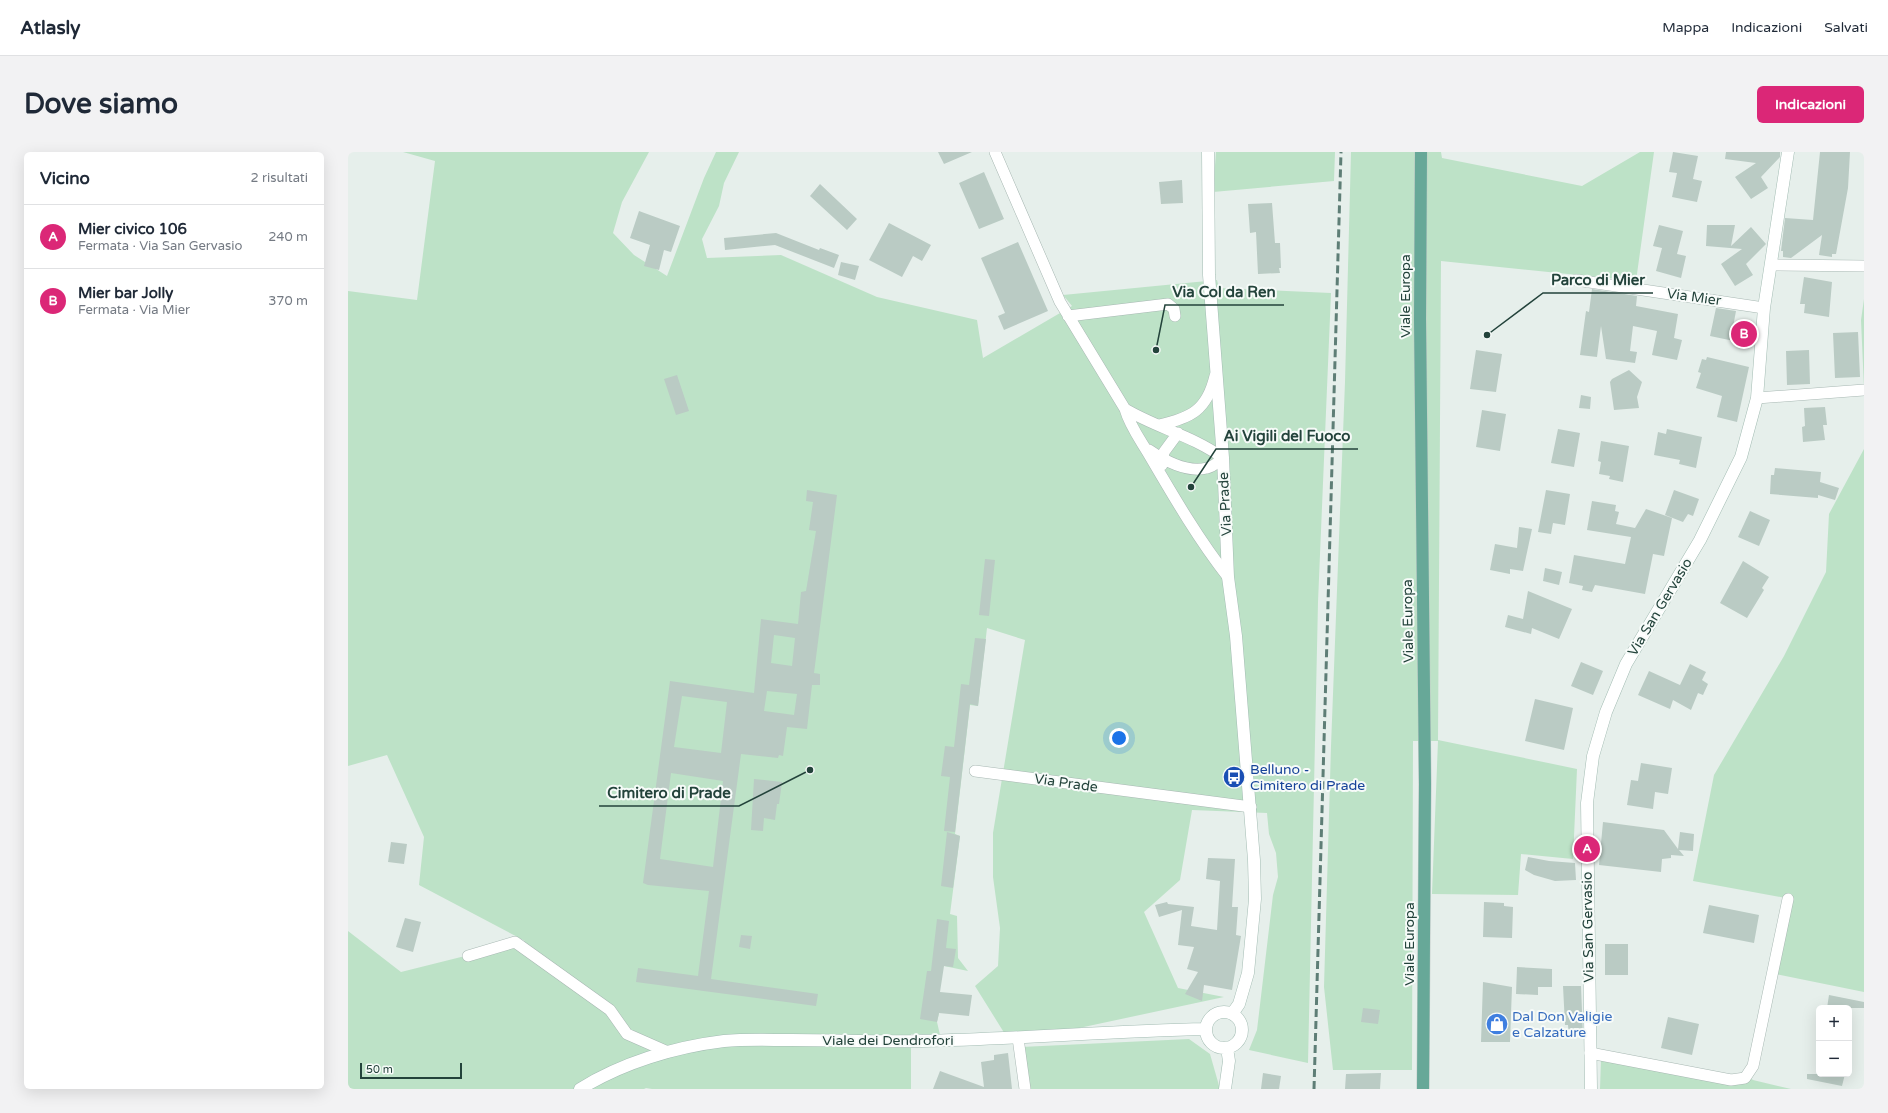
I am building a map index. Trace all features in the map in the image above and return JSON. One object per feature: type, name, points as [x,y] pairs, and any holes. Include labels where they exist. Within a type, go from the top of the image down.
[{"type":"main road","name":"Via Prade","points":[[1208,152],[1209,274],[1223,458],[1228,577],[1236,636],[1251,808],[1255,899],[1252,937],[1244,988],[1239,1004],[1232,1014]]},
{"type":"main road","name":"Viale Europa","points":[[1421,152],[1420,319],[1425,784],[1423,1089]]},
{"type":"main road","points":[[1757,398],[1764,308],[1788,152]]},
{"type":"main road","name":"Via San Gervasio","points":[[1592,1089],[1590,1053],[1587,803],[1594,756],[1606,712],[1626,664],[1700,540],[1741,457],[1757,398]]},
{"type":"main road","points":[[1225,1012],[1232,1014],[1240,1022],[1242,1033],[1237,1043],[1227,1048],[1219,1048],[1212,1044],[1207,1037],[1206,1029],[1208,1022],[1218,1013],[1225,1012]]},
{"type":"main road","name":"Viale dei Dendrofori","points":[[580,1089],[611,1073],[668,1052],[724,1041],[921,1041],[1018,1038],[1154,1029],[1206,1029]]},
{"type":"main road","points":[[1225,1089],[1228,1061],[1227,1048]]},
{"type":"street","points":[[995,152],[1060,302],[1125,409],[1128,421],[1208,551],[1228,577]]},
{"type":"street","points":[[1771,265],[1864,266]]},
{"type":"street","name":"Via Mier","points":[[1576,280],[1764,308]]},
{"type":"street","points":[[1068,316],[1168,304],[1174,309],[1175,316]]},
{"type":"street","points":[[1159,425],[1179,421],[1196,411],[1211,391],[1216,374]]},
{"type":"street","points":[[1757,398],[1864,390]]},
{"type":"street","points":[[1125,409],[1138,417],[1198,442],[1223,458],[1213,465],[1202,468],[1186,467],[1163,460],[1146,448]]},
{"type":"street","points":[[1162,476],[1164,452],[1178,433]]},
{"type":"street","name":"Via Prade","points":[[975,771],[1251,808]]},
{"type":"street","points":[[1590,1053],[1731,1080],[1745,1078],[1753,1066],[1788,899]]},
{"type":"street","points":[[468,956],[515,942],[610,1010],[627,1034],[668,1052]]},
{"type":"street","points":[[1018,1038],[1025,1089]]},
{"type":"green space","points":[[403,152],[649,152],[622,202],[613,233],[634,255],[667,276],[704,178],[716,152],[739,152],[724,183],[719,206],[702,239],[707,258],[781,255],[877,297],[977,320],[983,358],[1072,306],[1063,295],[1217,280],[1219,288],[1331,293],[1318,602],[1308,1063],[1249,1050],[1257,1030],[1273,895],[1278,877],[1276,853],[1269,834],[1267,813],[1192,810],[1180,880],[1144,912],[1178,988],[1224,997],[1023,1040],[1008,1039],[975,986],[998,966],[1000,928],[993,877],[993,833],[1025,640],[987,628],[978,706],[970,705],[955,834],[960,836],[950,914],[957,916],[958,958],[968,971],[944,966],[935,974],[940,1009],[937,1022],[940,1035],[911,1034],[911,1089],[348,1089],[348,931],[401,972],[525,941],[419,885],[424,837],[387,755],[348,766],[348,291],[417,300],[435,161]]},
{"type":"green space","points":[[1216,152],[1335,152],[1334,181],[1213,192]]},
{"type":"green space","points":[[1351,152],[1441,152],[1442,158],[1582,186],[1640,152],[1654,152],[1636,281],[1441,261],[1438,740],[1577,769],[1573,859],[1521,854],[1518,895],[1432,894],[1438,741],[1413,741],[1412,1070],[1333,1070],[1324,987],[1331,746],[1345,382]]},
{"type":"green space","points":[[1864,299],[1864,388],[1861,320]]},
{"type":"green space","points":[[1864,449],[1864,992],[1775,974],[1791,899],[1693,881],[1714,775],[1784,656],[1826,572],[1829,514]]},
{"type":"green space","points":[[1189,1039],[1210,1054],[1220,1089],[1029,1089],[1021,1047]]},
{"type":"green space","points":[[1601,1059],[1749,1077],[1753,1080],[1791,1089],[1600,1089]]},
{"type":"building","points":[[938,152],[972,152],[944,164]]},
{"type":"building","points":[[1673,152],[1698,156],[1693,179],[1702,181],[1697,202],[1672,197],[1677,173],[1669,172]]},
{"type":"building","points":[[1726,152],[1780,152],[1780,157],[1761,177],[1768,188],[1751,199],[1735,177],[1756,163],[1725,159]]},
{"type":"building","points":[[1820,152],[1850,152],[1848,188],[1836,254],[1832,254],[1832,257],[1819,255],[1822,235],[1791,258],[1783,257],[1783,251],[1781,251],[1785,218],[1813,220]]},
{"type":"building","points":[[984,172],[1004,219],[979,229],[959,183]]},
{"type":"building","points":[[1182,180],[1183,203],[1161,204],[1159,182]]},
{"type":"building","points":[[820,184],[857,219],[847,230],[810,196]]},
{"type":"building","points":[[1272,203],[1275,243],[1280,243],[1281,268],[1279,268],[1280,273],[1258,274],[1256,232],[1250,233],[1248,204]]},
{"type":"building","points":[[639,211],[680,226],[671,252],[664,250],[659,270],[644,266],[650,245],[630,238]]},
{"type":"building","points":[[889,223],[931,245],[922,261],[913,256],[902,277],[869,260]]},
{"type":"building","points":[[1659,225],[1683,231],[1677,254],[1686,256],[1681,278],[1656,271],[1662,248],[1653,246]]},
{"type":"building","points":[[1707,225],[1735,225],[1731,246],[1751,227],[1766,244],[1746,264],[1753,275],[1735,286],[1721,264],[1742,249],[1706,246]]},
{"type":"building","points":[[776,233],[819,250],[820,248],[839,255],[834,268],[775,245],[725,250],[724,238]]},
{"type":"building","points":[[1018,242],[1048,311],[1004,330],[998,316],[1005,313],[981,258]]},
{"type":"building","points":[[841,262],[859,266],[855,280],[838,275]]},
{"type":"building","points":[[1804,277],[1832,282],[1829,317],[1804,313],[1805,304],[1800,304]]},
{"type":"building","points":[[1592,289],[1637,296],[1636,306],[1678,314],[1674,338],[1682,340],[1677,360],[1652,355],[1657,331],[1633,326],[1630,351],[1637,352],[1635,363],[1606,359],[1601,326],[1597,357],[1580,355],[1586,311],[1589,312]]},
{"type":"building","points":[[1716,308],[1736,311],[1733,327],[1737,328],[1734,341],[1710,336]]},
{"type":"building","points":[[1858,332],[1860,377],[1835,378],[1833,333]]},
{"type":"building","points":[[1476,350],[1502,354],[1496,392],[1470,389]]},
{"type":"building","points":[[1809,350],[1810,384],[1787,385],[1786,351]]},
{"type":"building","points":[[1707,357],[1749,367],[1737,422],[1717,417],[1722,396],[1696,388],[1701,373],[1698,372],[1702,359],[1706,360]]},
{"type":"building","points":[[1629,370],[1642,382],[1637,397],[1639,408],[1614,410],[1610,382],[1612,379]]},
{"type":"building","points":[[677,375],[689,411],[676,415],[664,379]]},
{"type":"building","points":[[1581,395],[1591,397],[1590,409],[1579,408]]},
{"type":"building","points":[[1825,407],[1827,425],[1823,425],[1825,440],[1803,442],[1802,427],[1805,426],[1804,408]]},
{"type":"building","points":[[1482,410],[1506,414],[1500,451],[1476,447]]},
{"type":"building","points":[[1558,429],[1580,433],[1574,467],[1551,463]]},
{"type":"building","points":[[1667,429],[1702,437],[1696,468],[1679,464],[1680,460],[1654,455],[1658,432],[1666,434]]},
{"type":"building","points":[[1601,441],[1629,446],[1623,482],[1609,479],[1610,476],[1599,474],[1601,462],[1598,461]]},
{"type":"building","points":[[1775,468],[1821,472],[1820,482],[1839,488],[1835,500],[1818,495],[1818,498],[1770,494],[1771,475],[1774,475]]},
{"type":"building","points":[[807,490],[837,495],[814,673],[820,674],[820,685],[812,685],[807,729],[787,727],[783,756],[779,755],[778,758],[741,754],[711,979],[818,994],[816,1006],[636,982],[638,968],[698,976],[709,891],[648,885],[643,883],[670,681],[754,693],[761,619],[798,624],[801,592],[806,591],[816,531],[809,530],[813,502],[806,501]],"holes":[[[774,635],[795,638],[792,666],[771,663]],[[767,691],[797,694],[794,715],[764,711]],[[682,696],[727,702],[721,753],[674,747]],[[671,773],[723,781],[713,867],[660,859]]]},
{"type":"building","points":[[1546,490],[1570,494],[1565,525],[1553,523],[1551,534],[1538,532]]},
{"type":"building","points":[[1674,490],[1699,499],[1693,516],[1688,514],[1683,522],[1665,515]]},
{"type":"building","points":[[1592,501],[1616,505],[1615,511],[1619,512],[1616,524],[1635,528],[1646,509],[1672,518],[1664,556],[1653,554],[1645,594],[1595,585],[1592,592],[1582,590],[1583,586],[1569,583],[1574,555],[1625,564],[1631,537],[1587,530]]},
{"type":"building","points":[[1750,511],[1770,520],[1759,546],[1738,537]]},
{"type":"building","points":[[1519,527],[1532,529],[1523,571],[1510,569],[1510,574],[1490,570],[1495,544],[1517,548]]},
{"type":"building","points":[[985,559],[995,560],[989,616],[979,615]]},
{"type":"building","points":[[1743,561],[1769,577],[1762,588],[1764,590],[1747,618],[1720,603]]},
{"type":"building","points":[[1545,568],[1562,572],[1559,585],[1543,581]]},
{"type":"building","points":[[1528,591],[1572,609],[1559,639],[1532,628],[1531,634],[1505,627],[1508,615],[1523,619]]},
{"type":"building","points":[[975,638],[986,639],[978,706],[970,704],[955,832],[944,831],[950,777],[941,776],[945,746],[954,747],[961,684],[969,685]]},
{"type":"building","points":[[1581,662],[1603,671],[1593,695],[1571,686]]},
{"type":"building","points":[[1690,664],[1706,672],[1702,680],[1708,684],[1703,695],[1698,693],[1691,710],[1673,700],[1670,709],[1638,695],[1649,671],[1680,685]]},
{"type":"building","points":[[1535,699],[1573,708],[1564,750],[1525,741]]},
{"type":"building","points":[[1641,763],[1672,768],[1668,794],[1655,792],[1653,809],[1627,805],[1631,780],[1638,781]]},
{"type":"building","points":[[754,779],[782,782],[775,820],[764,818],[763,831],[751,830]]},
{"type":"building","points":[[1603,822],[1664,830],[1678,849],[1680,832],[1694,834],[1693,851],[1679,850],[1684,856],[1671,855],[1671,858],[1662,859],[1661,872],[1599,865]]},
{"type":"building","points":[[947,832],[960,836],[953,888],[941,886]]},
{"type":"building","points":[[391,842],[407,844],[404,864],[388,862]]},
{"type":"building","points":[[1528,857],[1549,861],[1575,863],[1576,880],[1555,881],[1534,875],[1525,870]]},
{"type":"building","points":[[1208,858],[1235,859],[1232,907],[1238,907],[1236,935],[1241,936],[1232,990],[1204,985],[1202,1001],[1185,994],[1198,972],[1187,969],[1194,947],[1178,945],[1182,910],[1159,917],[1155,905],[1167,902],[1168,904],[1194,907],[1191,926],[1217,930],[1220,881],[1206,879]]},
{"type":"building","points":[[1484,902],[1504,903],[1504,906],[1513,907],[1512,938],[1483,937]]},
{"type":"building","points":[[1709,905],[1759,915],[1754,943],[1703,933]]},
{"type":"building","points":[[405,918],[421,922],[413,952],[396,947]]},
{"type":"building","points":[[937,919],[949,921],[946,948],[956,949],[953,967],[944,966],[940,992],[972,995],[969,1016],[939,1013],[937,1022],[920,1019],[927,971],[931,971]]},
{"type":"building","points":[[741,935],[752,936],[750,949],[739,947]]},
{"type":"building","points":[[1605,944],[1628,944],[1628,975],[1605,975]]},
{"type":"building","points":[[1517,967],[1552,969],[1552,987],[1538,987],[1538,995],[1516,994]]},
{"type":"building","points":[[1483,982],[1512,987],[1510,1042],[1481,1042]]},
{"type":"building","points":[[1563,986],[1581,986],[1583,1036],[1569,1037],[1568,1025],[1565,1025]]},
{"type":"building","points":[[1829,995],[1864,1002],[1864,1008],[1852,1008],[1852,1005],[1827,1005]]},
{"type":"building","points":[[1363,1008],[1380,1010],[1378,1024],[1361,1022]]},
{"type":"building","points":[[1668,1017],[1699,1024],[1692,1055],[1661,1048]]},
{"type":"building","points":[[1008,1053],[1012,1089],[933,1089],[940,1071],[984,1087],[981,1062],[994,1060],[994,1055]]},
{"type":"building","points":[[1263,1073],[1281,1076],[1279,1089],[1261,1089]]},
{"type":"building","points":[[1381,1073],[1380,1089],[1345,1089],[1346,1074]]},
{"type":"building","points":[[1807,1074],[1816,1074],[1816,1077],[1844,1077],[1842,1086],[1807,1079]]},
{"type":"railway","points":[[1314,1089],[1341,152]]},
{"type":"place","name":"Mier bar Jolly","points":[[1744,334]]},
{"type":"place","name":"Parco di Mier","points":[[1487,335]]},
{"type":"place","name":"Via Col da Ren","points":[[1156,350]]},
{"type":"place","name":"Ai Vigili del Fuoco","points":[[1191,487]]},
{"type":"place","name":"Cimitero di Prade","points":[[810,770]]},
{"type":"place","name":"Belluno - Cimitero di Prade","points":[[1234,777]]},
{"type":"place","name":"Mier civico 106","points":[[1587,849]]},
{"type":"place","name":"Dal Don Valigie e Calzature","points":[[1497,1024]]}]
